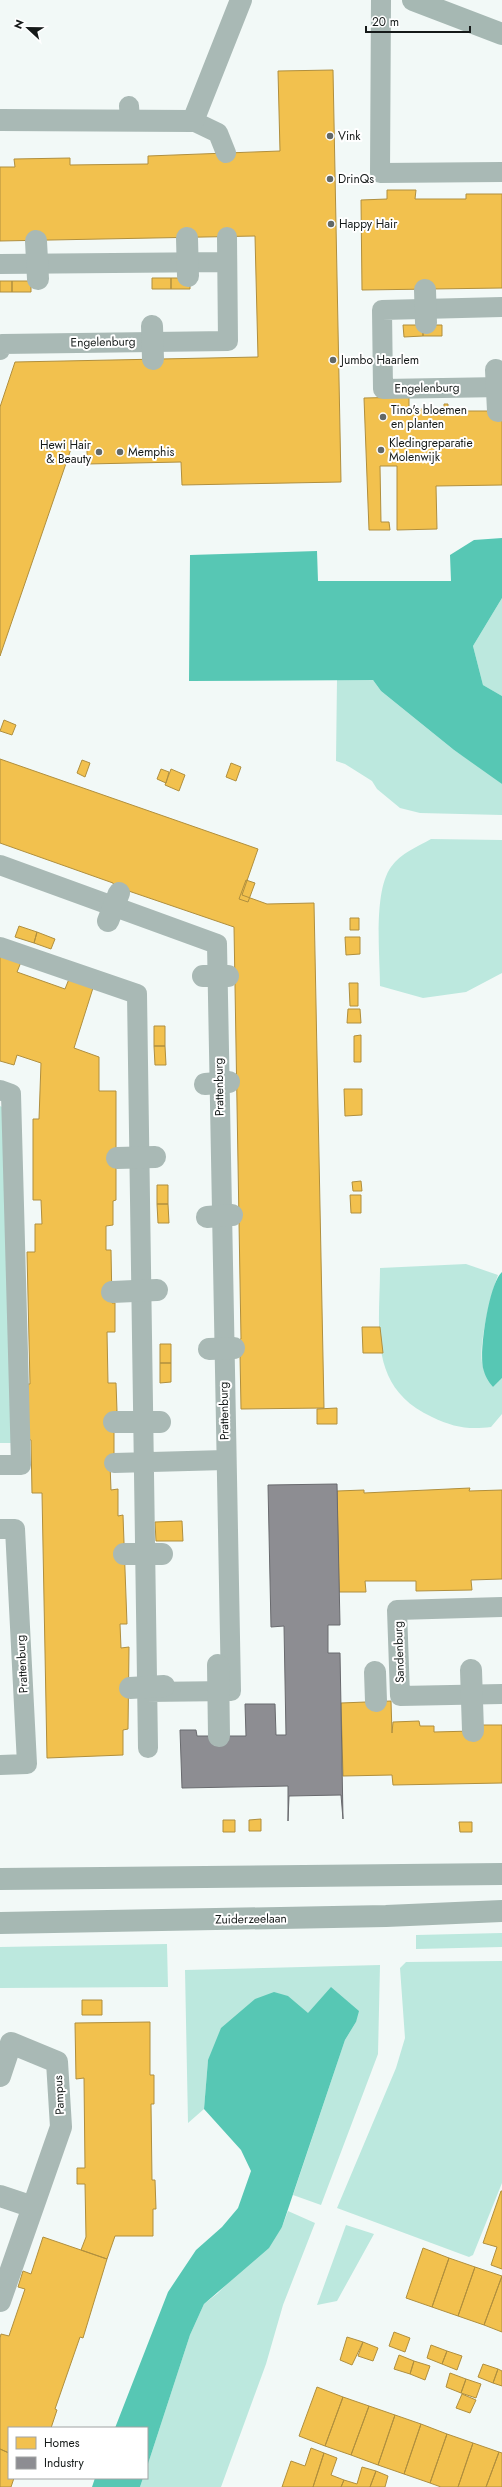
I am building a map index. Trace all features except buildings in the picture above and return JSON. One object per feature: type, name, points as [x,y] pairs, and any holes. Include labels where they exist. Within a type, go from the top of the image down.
[{"type":"street","points":[[0,120],[130,112],[193,121],[241,0]]},
{"type":"street","points":[[413,0],[502,34]]},
{"type":"street","points":[[187,238],[188,276]]},
{"type":"street","points":[[36,241],[38,279]]},
{"type":"street","points":[[425,290],[426,323]]},
{"type":"street","points":[[152,326],[153,359]]},
{"type":"street","points":[[498,411],[499,379]]},
{"type":"street","points":[[108,920],[119,894]]},
{"type":"street","points":[[203,976],[228,976]]},
{"type":"street","points":[[205,1084],[229,1082]]},
{"type":"street","points":[[117,1158],[155,1157]]},
{"type":"street","points":[[207,1217],[232,1215]]},
{"type":"street","points":[[112,1292],[158,1290]]},
{"type":"street","points":[[209,1348],[234,1348]]},
{"type":"street","points":[[114,1422],[160,1422]]},
{"type":"street","points":[[124,1554],[162,1554]]},
{"type":"street","points":[[218,1665],[220,1736]]},
{"type":"street","points":[[471,1670],[473,1732]]},
{"type":"street","points":[[375,1672],[376,1701]]},
{"type":"street","points":[[0,1879],[502,1874]]},
{"type":"street","name":"Zuiderzeelaan","points":[[0,1923],[347,1917],[502,1911]]},
{"type":"street","name":"Pampus","points":[[0,2076],[11,2044],[58,2062],[61,2127],[0,2301]]},
{"type":"street","points":[[0,2196],[33,2207]]},
{"type":"lane","points":[[381,0],[380,173],[502,172]]},
{"type":"lane","points":[[193,121],[218,133],[226,153]]},
{"type":"lane","name":"Engelenburg","points":[[0,350],[2,344],[228,341],[226,262],[227,237]]},
{"type":"lane","points":[[0,264],[226,262]]},
{"type":"lane","name":"Engelenburg","points":[[499,379],[383,389],[382,310],[502,307]]},
{"type":"lane","name":"Prattenburg","points":[[0,865],[217,944],[225,1460],[231,1691],[146,1689]]},
{"type":"lane","points":[[0,947],[137,994],[148,1748]]},
{"type":"lane","points":[[0,1090],[11,1094],[26,1465],[0,1465]]},
{"type":"lane","points":[[114,1462],[225,1460]]},
{"type":"lane","name":"Prattenburg","points":[[0,1529],[15,1529],[27,1764],[0,1765]]},
{"type":"lane","name":"Sandenburg","points":[[502,1607],[397,1610],[400,1696],[502,1694]]},
{"type":"shaded area","points":[[502,538],[502,598],[473,646],[483,685],[502,696],[502,784],[454,750],[381,691],[373,680],[189,681],[190,555],[317,551],[318,581],[451,581],[450,555],[474,540]]},
{"type":"shaded area","points":[[502,598],[502,696],[483,685],[473,646]]},
{"type":"shaded area","points":[[337,679],[373,680],[381,691],[454,750],[496,778],[502,784],[502,815],[420,813],[400,808],[377,789],[372,781],[345,764],[336,761]]},
{"type":"shaded area","points":[[431,839],[502,840],[502,973],[466,992],[423,998],[380,986],[379,925],[382,892],[385,878],[391,867],[404,854]]},
{"type":"shaded area","points":[[0,1106],[4,1108],[15,1443],[0,1443]]},
{"type":"shaded area","points":[[466,1264],[498,1275],[483,1335],[482,1348],[483,1367],[493,1387],[502,1378],[502,1414],[491,1427],[468,1428],[447,1423],[432,1417],[411,1404],[396,1390],[387,1372],[382,1354],[379,1334],[380,1268]]},
{"type":"shaded area","points":[[502,1272],[502,1378],[493,1387],[483,1368],[482,1347],[489,1303],[497,1279]]},
{"type":"shaded area","points":[[502,1933],[502,1947],[416,1949],[416,1935]]},
{"type":"shaded area","points":[[167,1944],[168,1987],[0,1988],[0,1947]]},
{"type":"shaded area","points":[[502,1961],[502,2183],[473,2255],[469,2257],[337,2208],[396,2068],[405,2038],[400,1968],[406,1962]]},
{"type":"shaded area","points":[[380,1965],[378,2054],[321,2205],[293,2195],[345,2040],[356,2022],[308,2013],[208,2060],[204,2109],[188,2123],[185,1970]]},
{"type":"shaded area","points":[[331,1987],[359,2011],[356,2022],[345,2040],[282,2227],[269,2248],[204,2304],[190,2335],[148,2464],[148,2427],[115,2427],[168,2292],[196,2250],[222,2227],[238,2208],[251,2171],[241,2150],[204,2109],[208,2060],[221,2028],[255,1999],[274,1992],[288,1996],[308,2013]]},
{"type":"shaded area","points":[[288,2211],[315,2223],[283,2305],[266,2364],[221,2487],[140,2487],[143,2479],[148,2479],[148,2464],[190,2335],[204,2304],[218,2293],[282,2227]]},
{"type":"shaded area","points":[[346,2225],[374,2234],[337,2301],[317,2305]]},
{"type":"shaded area","points":[[95,2479],[143,2479],[140,2487],[92,2487]]},
{"type":"place","name":"Vink","points":[[330,136]]},
{"type":"place","name":"DrinQs","points":[[330,179]]},
{"type":"place","name":"Happy Hair","points":[[331,224]]},
{"type":"place","name":"Jumbo Haarlem","points":[[333,360]]},
{"type":"place","name":"Tino's bloemen en planten","points":[[383,417]]},
{"type":"place","name":"Kledingreparatie Molenwijk","points":[[381,450]]},
{"type":"place","name":"Hewi Hair & Beauty","points":[[99,452]]},
{"type":"place","name":"Memphis","points":[[120,452]]}]
